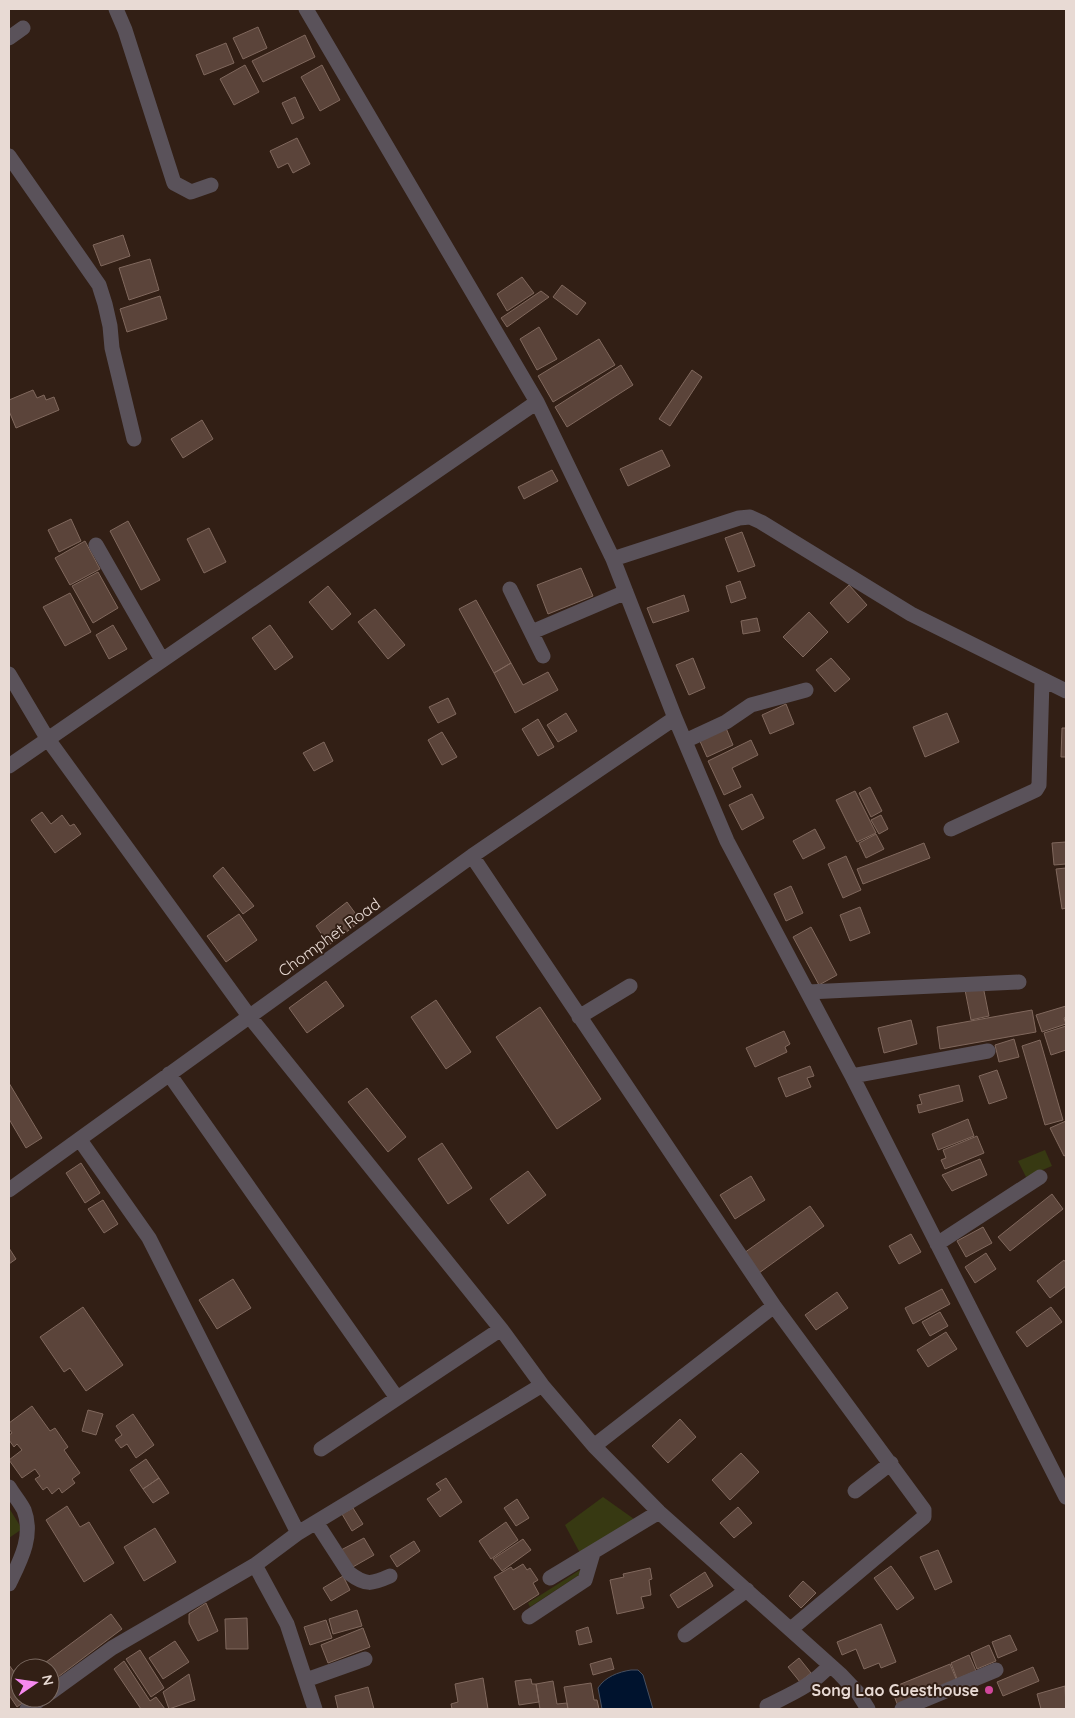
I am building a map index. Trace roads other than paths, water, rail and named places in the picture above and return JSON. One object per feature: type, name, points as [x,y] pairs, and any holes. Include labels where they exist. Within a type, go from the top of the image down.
[{"type":"street","points":[[116,9],[125,30],[174,184],[191,192],[211,185]]},
{"type":"street","points":[[306,9],[537,402],[614,559],[675,718],[727,841],[852,1076],[1066,1497]]},
{"type":"street","points":[[9,38],[23,28]]},
{"type":"street","points":[[9,156],[99,285],[105,304],[112,348],[134,439]]},
{"type":"street","points":[[9,766],[537,402]]},
{"type":"street","points":[[614,559],[739,518],[750,517],[911,614],[1066,691]]},
{"type":"street","points":[[96,545],[162,660]]},
{"type":"street","points":[[510,589],[543,656]]},
{"type":"street","points":[[532,632],[626,592]]},
{"type":"street","points":[[9,674],[47,738],[249,1016],[500,1328],[542,1385],[594,1446],[658,1512],[830,1665],[858,1693],[868,1709]]},
{"type":"street","points":[[951,829],[1036,790],[1039,785],[1042,680]]},
{"type":"street","points":[[685,741],[726,722],[751,705],[806,690]]},
{"type":"street","name":"Chomphet Road","points":[[9,1190],[472,856],[675,718]]},
{"type":"street","points":[[472,856],[774,1306],[924,1510],[924,1517],[791,1629]]},
{"type":"street","points":[[808,992],[1020,982]]},
{"type":"street","points":[[579,1016],[630,986]]},
{"type":"street","points":[[852,1076],[988,1051]]},
{"type":"street","points":[[169,1074],[397,1398]]},
{"type":"street","points":[[80,1140],[149,1238],[298,1533]]},
{"type":"street","points":[[938,1244],[1040,1177]]},
{"type":"street","points":[[594,1446],[774,1306]]},
{"type":"street","points":[[321,1448],[500,1328]]},
{"type":"street","points":[[60,1685],[112,1648],[255,1565],[298,1533],[542,1385]]},
{"type":"street","points":[[855,1491],[891,1463]]},
{"type":"street","points":[[9,1487],[24,1510],[28,1530],[24,1554],[9,1584]]},
{"type":"street","points":[[550,1578],[658,1512]]},
{"type":"street","points":[[316,1522],[349,1573],[355,1578],[365,1583],[375,1582],[390,1576]]},
{"type":"street","points":[[529,1617],[585,1580],[593,1553]]},
{"type":"street","points":[[255,1565],[287,1624],[315,1709]]},
{"type":"street","points":[[685,1635],[746,1590]]},
{"type":"street","points":[[306,1680],[365,1659]]},
{"type":"street","points":[[767,1706],[820,1677],[830,1665]]},
{"type":"street","points":[[902,1709],[996,1670]]},
{"type":"water","points":[[631,1670],[638,1670],[643,1675],[653,1709],[602,1709],[598,1688],[612,1676]]},
{"type":"place","name":"Song Lao Guesthouse","points":[[989,1690]]}]
